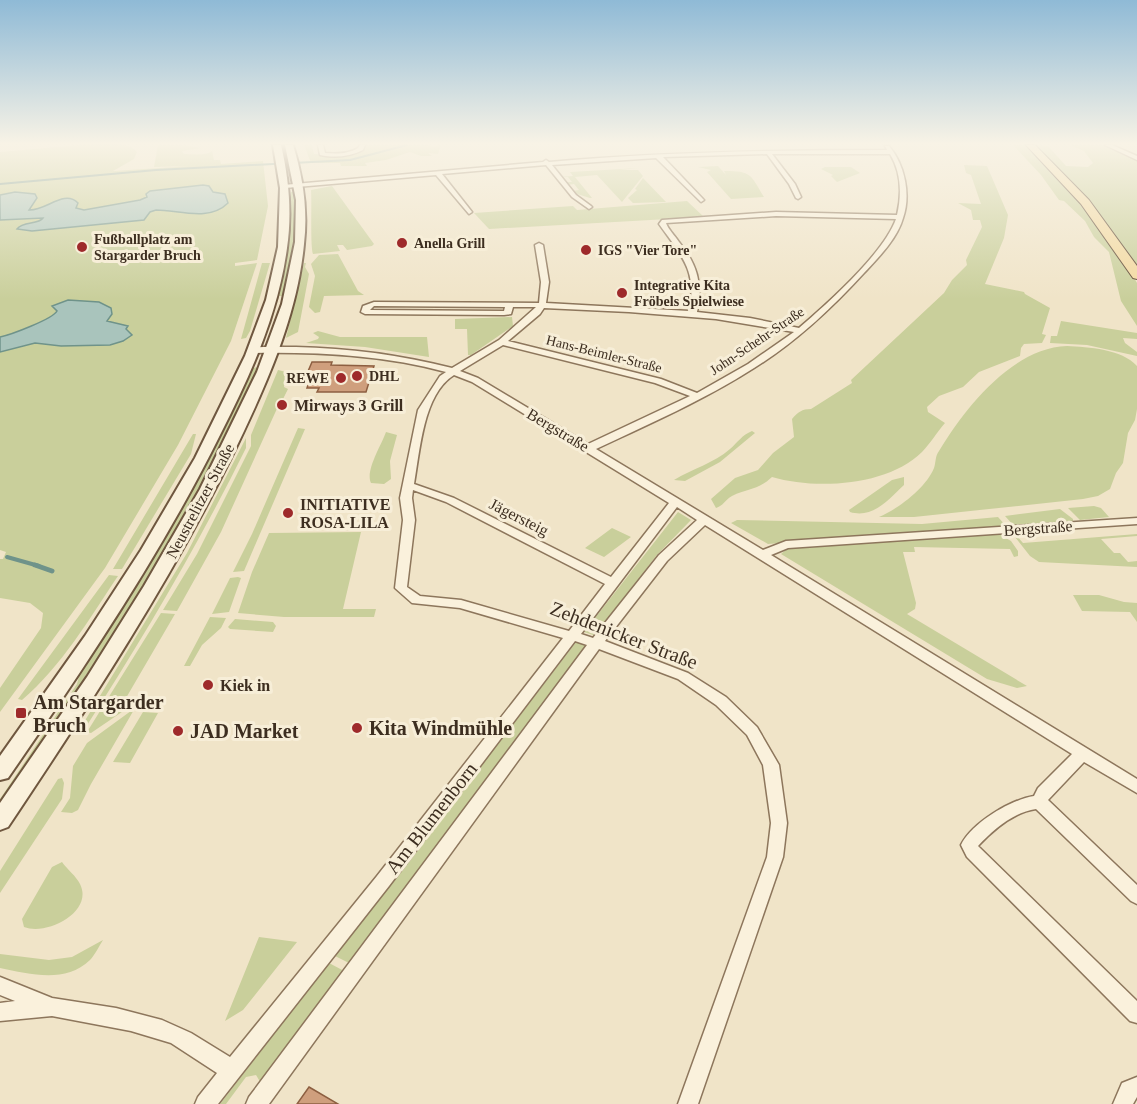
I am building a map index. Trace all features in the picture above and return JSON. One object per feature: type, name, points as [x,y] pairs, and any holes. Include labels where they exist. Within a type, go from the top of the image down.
[{"type":"main road","name":"Neustrelitzer Straße","points":[[0,821],[67,723],[171,556],[211,484],[262,353],[280,264],[285,197]]},
{"type":"main road","name":"Neustrelitzer Straße","points":[[0,772],[90,641],[172,512],[213,436],[262,353],[284,321],[298,257],[301,228],[300,197]]},
{"type":"main road","points":[[1080,197],[1137,275]]},
{"type":"street","points":[[457,197],[469,212]]},
{"type":"street","points":[[575,197],[588,207]]},
{"type":"street","points":[[698,197],[701,200]]},
{"type":"street","name":"John-Schehr-Straße","points":[[589,448],[697,396],[731,377],[801,331],[881,250],[895,232],[901,217],[902,197]]},
{"type":"street","points":[[693,314],[698,283],[695,272],[662,222],[776,214],[901,217]]},
{"type":"street","points":[[408,486],[423,410],[439,382],[502,342],[530,320],[542,305],[545,282],[539,245]]},
{"type":"street","points":[[432,309],[374,304],[367,306],[365,312],[432,309],[509,304],[542,305],[693,314],[801,331]]},
{"type":"street","name":"Hans-Beimler-Straße","points":[[502,342],[658,381],[697,396]]},
{"type":"street","name":"Bergstraße","points":[[262,353],[336,353],[396,360],[453,371],[475,380],[676,501],[1137,786]]},
{"type":"street","name":"Jägersteig","points":[[408,486],[425,489],[450,500],[613,583]]},
{"type":"street","name":"Zehdenicker Straße","points":[[408,486],[406,498],[409,520],[402,588],[417,600],[460,604],[573,635],[683,676],[721,701],[752,731],[771,765],[779,823],[775,857],[688,1104]]},
{"type":"street","name":"Am Blumenborn","points":[[205,1104],[363,906],[676,501]]},
{"type":"street","name":"Am Blumenborn","points":[[256,1104],[596,643],[663,558],[705,519]]},
{"type":"street","name":"Bergstraße","points":[[762,554],[786,545],[1137,521]]},
{"type":"street","points":[[1039,802],[1044,792],[1083,753]]},
{"type":"street","points":[[1137,896],[1039,802],[1032,802],[1011,813],[980,833],[969,845],[973,852],[1137,1014]]},
{"type":"street","points":[[0,986],[52,1007],[146,1025],[177,1036],[232,1071]]},
{"type":"street","points":[[0,1012],[52,1007]]},
{"type":"street","points":[[1123,1104],[1129,1090],[1137,1087]]},
{"type":"green space","points":[[0,197],[267,197],[268,206],[257,260],[235,263],[235,266],[257,263],[231,341],[178,445],[105,568],[0,712],[0,688],[41,628],[43,613],[30,603],[0,598],[0,559],[3,559],[6,552],[0,550]]},
{"type":"green space","points":[[291,197],[295,197],[294,237],[283,296],[279,296],[289,238]]},
{"type":"green space","points":[[311,197],[340,197],[374,244],[347,250],[343,245],[337,245],[340,251],[313,254]]},
{"type":"green space","points":[[617,197],[626,197],[622,202]]},
{"type":"green space","points":[[661,197],[666,202],[633,203],[628,198]]},
{"type":"green space","points":[[729,197],[764,197],[731,199]]},
{"type":"green space","points":[[978,197],[1000,197],[1008,215],[1004,238],[985,284],[1024,292],[1050,308],[1042,334],[1046,335],[1042,343],[1024,344],[1020,356],[979,372],[963,387],[939,396],[927,407],[928,412],[945,423],[922,452],[908,463],[890,472],[851,482],[809,483],[772,477],[757,487],[732,496],[716,508],[711,499],[735,478],[758,470],[773,453],[794,437],[792,419],[796,414],[811,409],[852,383],[851,380],[944,293],[952,280],[967,265],[966,260],[982,227],[980,220],[973,220],[971,210],[958,203],[981,204]]},
{"type":"green space","points":[[1056,197],[1077,197],[1129,269],[1137,283],[1137,326],[1121,301],[1109,252],[1094,237],[1085,221],[1064,201]]},
{"type":"green space","points":[[1085,197],[1137,197],[1137,265]]},
{"type":"green space","points":[[687,201],[704,217],[489,229],[474,213],[573,206],[577,210]]},
{"type":"green space","points":[[338,254],[358,291],[364,295],[324,296],[320,312],[315,313],[309,307],[315,276],[311,264],[319,255]]},
{"type":"green space","points":[[262,263],[270,263],[250,331],[246,338],[241,339]]},
{"type":"green space","points":[[304,263],[306,263],[305,267],[309,274],[298,332],[286,338]]},
{"type":"green space","points":[[512,317],[513,326],[471,355],[468,355],[467,329],[455,329],[455,319]]},
{"type":"green space","points":[[1061,321],[1137,333],[1137,339],[1123,338],[1125,343],[1137,352],[1137,356],[1087,345],[1050,343],[1051,336],[1057,336]]},
{"type":"green space","points":[[318,331],[340,337],[427,337],[429,357],[365,347],[306,343],[318,339],[319,337],[313,333]]},
{"type":"green space","points":[[1067,346],[1114,352],[1131,360],[1137,366],[1135,420],[1128,433],[1123,463],[1110,489],[1098,496],[1083,499],[914,517],[879,517],[903,503],[925,483],[934,468],[938,453],[950,434],[976,399],[992,383],[1027,357],[1047,349]]},
{"type":"green space","points":[[259,367],[203,481],[140,591],[0,803],[0,799],[77,684],[80,672],[128,598],[194,486],[253,368]]},
{"type":"green space","points":[[278,370],[286,372],[284,387],[288,389],[221,532],[177,611],[163,610],[197,554],[251,446],[251,435]]},
{"type":"green space","points":[[298,428],[305,429],[244,571],[233,572],[252,534]]},
{"type":"green space","points":[[752,431],[755,433],[720,462],[685,481],[674,480],[717,458]]},
{"type":"green space","points":[[386,432],[397,435],[390,461],[391,479],[384,484],[371,483],[372,465]]},
{"type":"green space","points":[[193,434],[196,434],[191,454],[122,569],[113,569]]},
{"type":"green space","points":[[246,438],[246,448],[168,593],[82,733],[78,732],[187,553]]},
{"type":"green space","points":[[904,477],[904,485],[880,506],[866,513],[850,512],[849,510],[892,480]]},
{"type":"green space","points":[[1094,506],[1101,508],[1109,517],[1080,520],[1068,508]]},
{"type":"green space","points":[[1060,509],[1073,521],[1014,526],[1005,516]]},
{"type":"green space","points":[[678,512],[691,520],[656,556],[596,636],[584,632]]},
{"type":"green space","points":[[998,517],[1006,526],[768,544],[731,523],[737,520],[922,524]]},
{"type":"green space","points":[[612,528],[631,537],[604,557],[585,548]]},
{"type":"green space","points":[[361,532],[343,609],[376,609],[374,617],[284,617],[238,613],[269,533]]},
{"type":"green space","points":[[997,533],[1011,541],[1018,551],[1018,556],[1014,557],[1010,549],[914,547],[915,552],[903,552],[916,603],[915,609],[907,614],[1027,686],[1017,688],[987,679],[781,554],[789,547]]},
{"type":"green space","points":[[1137,534],[1137,536],[1101,539],[1114,553],[1120,553],[1128,562],[1137,561],[1137,567],[1039,562],[1030,556],[1015,537],[1016,535],[1023,543]]},
{"type":"green space","points":[[109,575],[118,576],[74,641],[36,687],[22,700],[18,699]]},
{"type":"green space","points":[[230,578],[241,578],[229,612],[212,614]]},
{"type":"green space","points":[[1073,595],[1099,595],[1137,603],[1137,622],[1130,612],[1082,611]]},
{"type":"green space","points":[[161,613],[175,614],[126,698],[141,699],[91,733],[87,732]]},
{"type":"green space","points":[[210,617],[226,618],[221,628],[202,645],[190,666],[184,666]]},
{"type":"green space","points":[[235,619],[273,622],[276,626],[273,632],[230,629],[228,627]]},
{"type":"green space","points":[[577,641],[589,645],[351,964],[335,956]]},
{"type":"green space","points":[[135,708],[78,810],[72,813],[61,812],[70,798],[73,766],[87,743]]},
{"type":"green space","points":[[143,712],[158,713],[130,763],[113,762]]},
{"type":"green space","points":[[62,778],[64,783],[62,799],[0,893],[0,871],[58,779]]},
{"type":"green space","points":[[62,862],[80,884],[83,894],[80,904],[66,919],[56,925],[34,929],[24,927],[22,919],[52,867]]},
{"type":"green space","points":[[259,937],[297,942],[243,1010],[225,1021]]},
{"type":"green space","points":[[103,940],[90,960],[70,972],[47,975],[0,968],[0,954],[49,960],[72,957]]},
{"type":"green space","points":[[329,963],[346,972],[262,1085],[256,1075],[246,1077],[226,1104],[220,1104]]},
{"type":"water","points":[[0,197],[36,197],[29,210],[67,198],[78,203],[76,208],[84,210],[147,197],[226,197],[228,203],[220,209],[203,214],[156,210],[150,212],[144,220],[32,231],[17,229],[43,218],[0,220]]},
{"type":"water","points":[[68,300],[99,302],[111,308],[112,314],[107,321],[128,326],[126,329],[132,335],[110,345],[61,346],[35,343],[0,352],[0,337],[48,318],[57,311],[52,306]]},
{"type":"building","name":"REWE","points":[[312,362],[374,366],[366,392],[317,392],[319,388],[307,388],[311,376],[306,376]]},
{"type":"building","points":[[309,1087],[338,1104],[297,1104]]},
{"type":"waterway","points":[[7,557],[39,566]]},
{"type":"waterway","points":[[35,565],[52,571]]},
{"type":"place","name":"Anella Grill","points":[[402,243]]},
{"type":"place","name":"Fußballplatz am Stargarder Bruch","points":[[82,247]]},
{"type":"place","name":"IGS \"Vier Tore\"","points":[[586,250]]},
{"type":"place","name":"Integrative Kita Fröbels Spielwiese","points":[[622,293]]},
{"type":"place","name":"DHL","points":[[357,376]]},
{"type":"place","name":"REWE","points":[[341,378]]},
{"type":"place","name":"Mirways 3 Grill","points":[[282,405]]},
{"type":"place","name":"INITIATIVE ROSA-LILA","points":[[288,513]]},
{"type":"place","name":"Kiek in","points":[[208,685]]},
{"type":"place","name":"Am Stargarder Bruch","points":[[21,713]]},
{"type":"place","name":"Kita Windmühle","points":[[357,728]]},
{"type":"place","name":"JAD Market","points":[[178,731]]}]
